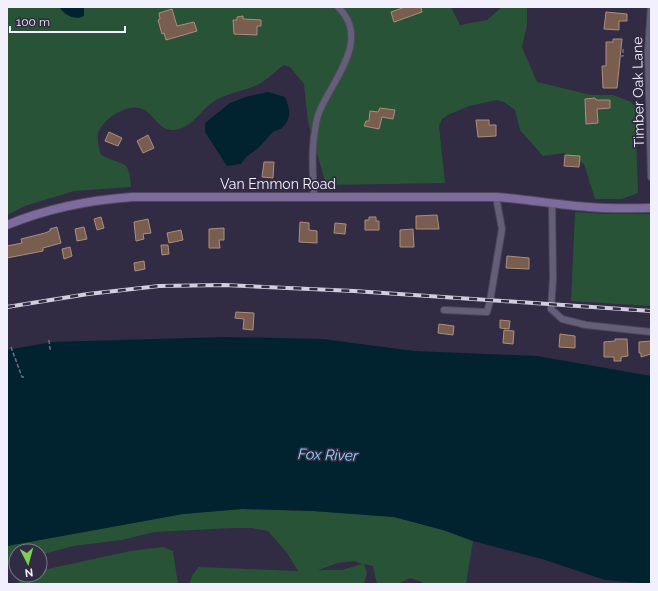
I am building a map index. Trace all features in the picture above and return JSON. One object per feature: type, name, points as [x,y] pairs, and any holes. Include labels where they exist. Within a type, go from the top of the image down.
[{"type":"street","points":[[314,197],[315,130],[321,108],[346,62],[351,45],[351,31],[346,15],[338,7]]},
{"type":"street","name":"Timber Oak Lane","points":[[651,7],[648,52],[651,177]]},
{"type":"street","name":"Van Emmon Road","points":[[7,225],[57,208],[117,198],[159,196],[496,197],[532,199],[552,204],[589,208],[651,208]]},
{"type":"street","points":[[444,310],[487,312],[502,229],[496,197]]},
{"type":"street","points":[[552,204],[553,278],[551,308],[562,319],[586,325],[651,332]]},
{"type":"path","points":[[620,56],[623,56],[623,47]]},
{"type":"path","points":[[49,340],[50,349],[53,349]]},
{"type":"path","points":[[11,347],[22,377]]},
{"type":"path","points":[[18,379],[25,377]]},
{"type":"green space","points":[[7,7],[59,7],[65,14],[84,16],[84,7],[451,7],[460,25],[487,20],[502,7],[527,7],[527,25],[522,47],[537,82],[591,95],[613,95],[631,102],[635,107],[638,193],[622,199],[595,199],[584,164],[564,153],[543,156],[520,130],[515,110],[504,102],[497,100],[469,106],[442,119],[439,126],[445,183],[326,185],[308,122],[304,84],[290,67],[284,65],[257,85],[216,100],[187,126],[181,128],[174,130],[163,127],[148,113],[139,108],[128,108],[115,114],[104,123],[100,129],[98,134],[99,148],[101,155],[127,167],[131,187],[74,191],[25,206],[7,215]]},
{"type":"green space","points":[[575,212],[651,214],[651,306],[571,301]]},
{"type":"green space","points":[[242,509],[313,511],[394,517],[443,530],[473,541],[466,584],[422,584],[422,582],[410,578],[398,584],[377,584],[373,566],[364,564],[367,573],[364,584],[189,584],[193,574],[199,567],[298,571],[287,553],[268,531],[252,528],[154,532],[122,540],[73,546],[48,553],[48,543],[23,543],[182,514]],"holes":[[[354,561],[362,564],[342,570],[318,570],[338,563]]]},
{"type":"green space","points":[[7,546],[8,546],[7,563]]},
{"type":"green space","points":[[163,547],[173,551],[178,584],[18,583],[48,583],[48,569],[130,551]]},
{"type":"water","points":[[59,7],[84,7],[84,16],[76,18],[70,16]]},
{"type":"water","points":[[268,92],[285,97],[289,109],[289,117],[285,125],[274,131],[260,146],[247,156],[241,164],[227,166],[205,132],[205,123],[230,103],[249,96]]},
{"type":"water","name":"Fox River","points":[[225,337],[323,339],[414,351],[537,356],[651,376],[651,584],[605,580],[542,559],[473,541],[443,530],[394,517],[313,511],[242,509],[183,514],[24,543],[8,543],[7,546],[7,350],[52,342]]},
{"type":"building","points":[[405,7],[421,7],[422,12],[394,22],[391,12]]},
{"type":"building","points":[[172,9],[177,26],[194,22],[197,31],[166,40],[164,33],[162,34],[158,20],[160,19],[159,13]]},
{"type":"building","points":[[606,12],[627,14],[627,21],[619,21],[619,30],[604,29]]},
{"type":"building","points":[[243,16],[243,19],[261,20],[261,26],[257,26],[257,35],[234,34],[233,20],[237,20],[237,17]]},
{"type":"building","points":[[613,39],[622,39],[617,88],[603,88],[602,66],[606,66],[606,42],[613,42]]},
{"type":"building","points":[[595,98],[596,100],[610,100],[610,108],[597,109],[598,123],[586,124],[585,99]]},
{"type":"building","points":[[380,108],[395,110],[393,119],[382,117],[379,129],[364,126],[366,121],[369,121],[370,111],[378,112]]},
{"type":"building","points":[[476,120],[489,120],[489,125],[496,125],[496,136],[478,137]]},
{"type":"building","points":[[109,132],[122,138],[118,146],[105,141]]},
{"type":"building","points":[[148,135],[154,148],[143,153],[137,141]]},
{"type":"building","points":[[565,155],[580,156],[579,167],[564,166]]},
{"type":"building","points":[[264,162],[274,162],[273,178],[262,177]]},
{"type":"building","points":[[437,215],[439,229],[416,229],[416,216]]},
{"type":"building","points":[[101,217],[104,228],[97,230],[94,219]]},
{"type":"building","points":[[369,217],[376,217],[376,221],[379,221],[379,230],[365,230],[365,220],[369,220]]},
{"type":"building","points":[[148,219],[151,233],[143,234],[144,239],[136,241],[134,222]]},
{"type":"building","points":[[300,222],[309,223],[309,230],[317,231],[317,243],[299,242]]},
{"type":"building","points":[[335,223],[346,224],[345,234],[334,233]]},
{"type":"building","points":[[57,227],[61,243],[43,248],[43,251],[7,258],[7,246],[22,243],[21,239],[45,233],[50,231],[50,229]]},
{"type":"building","points":[[84,227],[87,239],[77,241],[75,229]]},
{"type":"building","points":[[224,228],[224,240],[219,240],[220,248],[209,248],[209,229]]},
{"type":"building","points":[[413,229],[414,247],[400,247],[400,230]]},
{"type":"building","points":[[181,230],[183,240],[169,243],[167,233]]},
{"type":"building","points":[[161,245],[168,245],[169,254],[162,255]]},
{"type":"building","points":[[70,247],[72,256],[64,259],[62,249]]},
{"type":"building","points":[[507,256],[529,258],[529,269],[506,268]]},
{"type":"building","points":[[144,261],[145,269],[135,271],[134,263]]},
{"type":"building","points":[[236,312],[254,313],[253,330],[243,329],[244,319],[235,318]]},
{"type":"building","points":[[500,320],[510,321],[509,329],[500,328]]},
{"type":"building","points":[[439,324],[454,326],[453,335],[438,333]]},
{"type":"building","points":[[504,330],[514,331],[513,344],[503,343]]},
{"type":"building","points":[[560,334],[575,336],[575,348],[559,347]]},
{"type":"building","points":[[615,339],[627,339],[628,356],[621,357],[621,361],[614,361],[614,357],[604,357],[604,342],[615,341]]},
{"type":"building","points":[[651,341],[651,354],[641,357],[641,353],[639,353],[639,342]]},
{"type":"railway","points":[[7,307],[88,294],[159,286],[224,285],[354,291],[651,311]]}]
